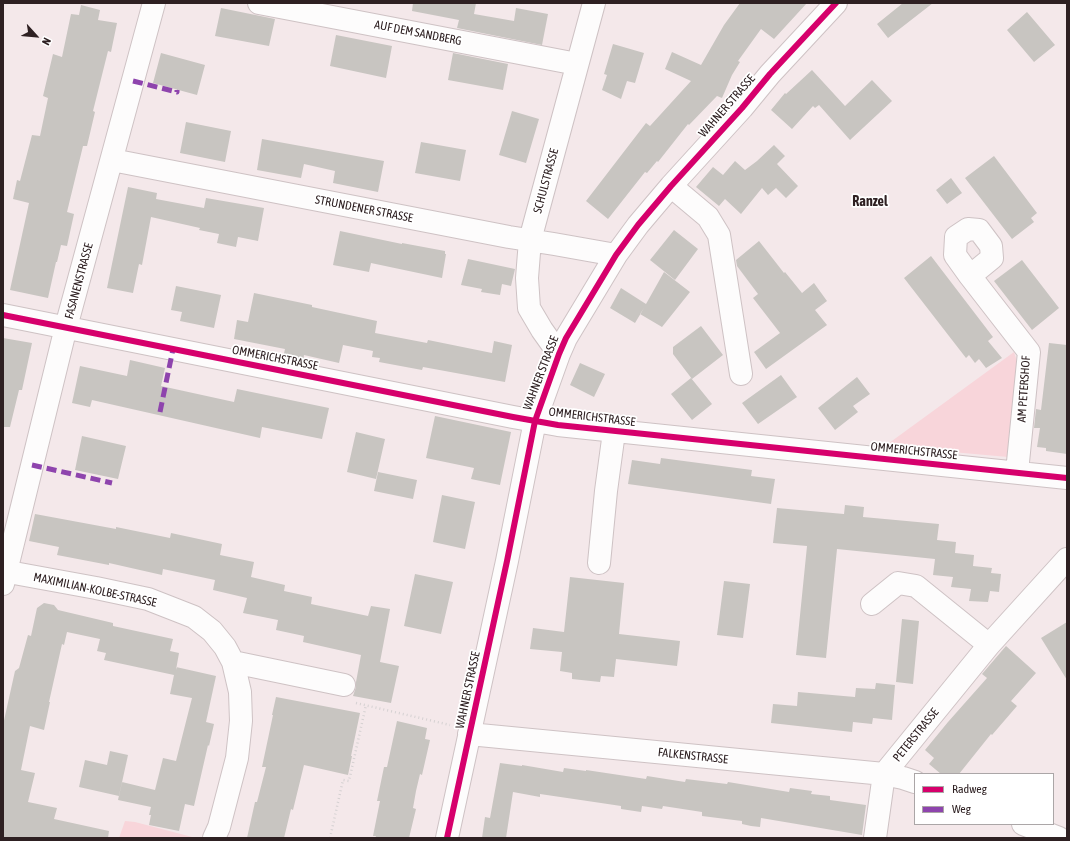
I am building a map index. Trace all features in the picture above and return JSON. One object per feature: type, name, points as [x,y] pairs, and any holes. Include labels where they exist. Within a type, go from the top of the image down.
[{"type":"street","name":"FASANENSTRASSE","points":[[4,576],[66,327],[154,3]]},
{"type":"street","name":"AUF DEM SANDBERG","points":[[259,3],[577,64]]},
{"type":"street","name":"SCHULSTRASSE","points":[[558,354],[529,308],[527,278],[530,240],[594,3]]},
{"type":"street","name":"WAHNER STRASSE","points":[[447,838],[535,421],[558,354],[616,255],[638,225],[671,186],[742,108],[770,74],[836,3]]},
{"type":"street","name":"STRUNDENER STRASSE","points":[[112,160],[509,237],[616,255]]},
{"type":"street","points":[[671,186],[708,217],[719,235],[741,374]]},
{"type":"street","name":"AM PETERSHOF","points":[[970,276],[1029,352],[1017,472]]},
{"type":"street","name":"OMMERICHSTRASSE","points":[[3,314],[558,425],[1067,478]]},
{"type":"street","points":[[599,563],[606,491],[614,432]]},
{"type":"street","name":"PETERSTRASSE","points":[[884,774],[990,645],[1067,559]]},
{"type":"street","name":"MAXIMILIAN-KOLBE-STRASSE","points":[[4,576],[96,588],[148,599],[194,617],[212,631],[225,646],[234,662],[240,692],[241,721],[237,758],[220,827],[214,838]]},
{"type":"street","points":[[872,604],[898,583],[916,586],[990,645]]},
{"type":"street","points":[[234,662],[344,685]]},
{"type":"street","name":"FALKENSTRASSE","points":[[469,734],[884,774],[914,782]]},
{"type":"street","points":[[875,838],[884,774]]},
{"type":"street","points":[[1026,825],[1059,838]]},
{"type":"path","points":[[330,838],[343,780],[349,781],[366,706]]},
{"type":"shaded area","points":[[1014,352],[1019,368],[1008,457],[885,446]]},
{"type":"shaded area","points":[[125,821],[135,822],[196,838],[119,838]]},
{"type":"building","points":[[413,3],[476,3],[474,14],[514,21],[516,8],[548,14],[542,45],[457,28],[459,20],[412,11]]},
{"type":"building","points":[[740,3],[807,3],[774,39],[761,29],[738,61],[740,62],[732,75],[722,98],[717,96],[689,125],[688,124],[658,162],[657,161],[647,173],[645,172],[608,219],[586,201],[646,123],[650,126],[691,81],[665,69],[672,52],[701,65],[724,25]]},
{"type":"building","points":[[903,3],[933,3],[888,38],[877,24]]},
{"type":"building","points":[[81,5],[100,10],[98,20],[117,23],[111,52],[108,51],[93,111],[95,112],[87,146],[83,146],[67,212],[74,214],[67,246],[61,245],[48,298],[10,290],[29,203],[13,199],[17,180],[20,181],[32,135],[40,136],[48,98],[43,96],[53,54],[62,57],[71,14],[79,15]]},
{"type":"building","points":[[221,8],[275,19],[269,46],[215,36]]},
{"type":"building","points":[[1027,12],[1055,45],[1034,62],[1007,30]]},
{"type":"building","points":[[336,35],[392,46],[386,78],[330,66]]},
{"type":"building","points":[[613,44],[644,53],[635,83],[627,81],[621,99],[602,90],[607,75],[604,74]]},
{"type":"building","points":[[161,53],[205,65],[197,95],[153,83]]},
{"type":"building","points":[[453,53],[508,64],[503,90],[448,80]]},
{"type":"building","points":[[812,70],[845,106],[872,80],[892,101],[850,140],[819,105],[815,108],[813,106],[792,129],[771,110],[785,93],[786,94]]},
{"type":"building","points":[[512,111],[539,119],[526,163],[499,155]]},
{"type":"building","points":[[186,122],[231,131],[225,162],[180,153]]},
{"type":"building","points":[[262,139],[384,161],[378,192],[333,183],[335,171],[304,164],[301,178],[257,170]]},
{"type":"building","points":[[421,142],[466,150],[460,181],[415,173]]},
{"type":"building","points":[[774,145],[785,156],[777,164],[798,186],[786,198],[776,188],[768,195],[762,188],[741,214],[725,199],[719,206],[696,187],[713,167],[723,175],[735,161],[745,170]]},
{"type":"building","points":[[994,156],[1037,213],[1031,218],[1034,222],[1012,239],[965,178]]},
{"type":"building","points":[[951,178],[962,193],[947,204],[936,190]]},
{"type":"building","points":[[128,187],[157,193],[156,199],[204,208],[206,198],[264,208],[258,241],[238,237],[236,247],[217,243],[219,234],[199,230],[200,228],[151,217],[142,265],[139,264],[133,293],[107,288]]},
{"type":"building","points":[[674,230],[698,249],[675,280],[650,260]]},
{"type":"building","points":[[340,231],[445,251],[446,254],[442,278],[371,263],[369,272],[333,265]]},
{"type":"building","points":[[759,241],[802,293],[814,283],[827,301],[815,310],[827,325],[766,369],[754,352],[780,333],[753,298],[758,294],[737,266],[736,260]]},
{"type":"building","points":[[931,256],[993,337],[988,341],[1002,358],[986,368],[979,359],[975,363],[969,355],[966,358],[904,278]]},
{"type":"building","points":[[468,259],[515,269],[511,286],[502,284],[500,295],[481,292],[482,289],[461,285]]},
{"type":"building","points":[[1022,260],[1059,308],[1032,330],[994,281]]},
{"type":"building","points":[[664,272],[690,292],[662,327],[640,314],[635,323],[610,308],[621,288],[646,304]]},
{"type":"building","points":[[176,286],[221,295],[214,328],[180,321],[182,312],[171,310]]},
{"type":"building","points":[[254,293],[377,321],[375,333],[427,343],[428,340],[492,353],[494,341],[512,345],[505,382],[423,367],[422,370],[379,362],[380,358],[372,357],[373,351],[343,345],[339,363],[304,355],[303,362],[283,358],[285,349],[234,339],[237,320],[248,322]]},
{"type":"building","points":[[701,326],[723,355],[692,379],[673,354],[673,347]]},
{"type":"building","points":[[3,338],[32,343],[22,390],[19,390],[10,427],[3,427]]},
{"type":"building","points":[[1049,343],[1067,345],[1067,454],[1046,451],[1046,448],[1037,447],[1040,428],[1034,428],[1036,409],[1041,410]]},
{"type":"building","points":[[130,360],[165,368],[161,386],[234,402],[237,389],[329,408],[322,439],[262,427],[260,438],[92,400],[90,407],[72,403],[80,366],[127,376]]},
{"type":"building","points":[[580,363],[605,374],[594,397],[570,385]]},
{"type":"building","points":[[781,375],[797,397],[758,424],[742,403]]},
{"type":"building","points":[[857,377],[870,394],[853,406],[858,412],[835,430],[818,408]]},
{"type":"building","points":[[691,378],[712,404],[692,420],[671,394]]},
{"type":"building","points":[[435,416],[511,432],[500,485],[471,479],[474,468],[426,458]]},
{"type":"building","points":[[356,432],[385,439],[376,479],[347,472]]},
{"type":"building","points":[[82,436],[126,446],[118,479],[75,470]]},
{"type":"building","points":[[661,458],[752,470],[751,476],[775,479],[771,504],[628,484],[632,460],[660,464]]},
{"type":"building","points":[[378,472],[417,480],[413,499],[374,491]]},
{"type":"building","points":[[442,495],[475,502],[465,549],[433,542]]},
{"type":"building","points":[[845,505],[864,507],[863,517],[939,524],[937,540],[956,542],[955,553],[974,555],[973,566],[992,568],[991,573],[1001,574],[999,592],[990,591],[988,602],[969,601],[971,589],[951,587],[953,577],[933,575],[935,559],[837,549],[826,658],[796,655],[807,546],[773,543],[777,508],[844,514]]},
{"type":"building","points":[[35,514],[116,529],[116,527],[170,538],[171,533],[222,544],[220,555],[254,562],[251,577],[285,585],[284,591],[312,597],[311,604],[368,616],[371,606],[390,609],[380,662],[399,666],[391,703],[353,696],[356,687],[361,655],[303,642],[304,636],[276,630],[278,620],[243,613],[247,598],[213,590],[215,580],[163,569],[162,575],[109,563],[109,565],[57,555],[59,547],[29,541]]},
{"type":"building","points":[[415,574],[453,582],[441,634],[404,626]]},
{"type":"building","points":[[570,577],[624,583],[619,634],[680,641],[677,666],[616,659],[614,677],[601,676],[600,682],[572,679],[572,673],[560,671],[562,652],[530,649],[533,628],[564,632]]},
{"type":"building","points":[[724,581],[750,584],[743,638],[717,635]]},
{"type":"building","points":[[44,603],[54,605],[58,610],[113,623],[113,626],[173,639],[170,651],[179,653],[177,667],[216,676],[206,722],[214,724],[209,746],[208,745],[194,806],[185,804],[179,831],[149,825],[151,807],[118,800],[122,782],[155,790],[163,758],[176,761],[192,698],[170,694],[174,675],[104,660],[106,653],[97,651],[100,639],[67,632],[64,645],[62,644],[44,730],[30,726],[21,770],[35,773],[28,802],[57,808],[54,819],[109,831],[108,838],[3,838],[3,725],[15,671],[19,668],[28,635],[31,636],[37,608]]},
{"type":"building","points":[[902,619],[919,621],[913,684],[896,682]]},
{"type":"building","points":[[1067,622],[1067,680],[1041,638]]},
{"type":"building","points":[[1006,646],[1036,673],[1011,701],[1017,706],[992,735],[991,734],[960,773],[940,773],[929,764],[934,758],[925,750],[987,678],[982,674]]},
{"type":"building","points":[[876,683],[895,685],[892,720],[873,718],[872,724],[853,722],[852,732],[771,723],[773,704],[797,706],[798,692],[855,697],[856,688],[875,689]]},
{"type":"building","points":[[276,697],[360,713],[352,756],[348,775],[304,765],[293,810],[291,809],[284,838],[247,838],[255,802],[257,802],[266,767],[262,767]]},
{"type":"building","points":[[397,721],[427,728],[425,739],[430,740],[422,775],[420,774],[416,791],[413,808],[416,809],[409,838],[375,838],[376,836],[373,836],[380,801],[377,801],[384,767],[387,767]]},
{"type":"building","points":[[110,751],[128,755],[119,796],[79,787],[85,760],[107,765]]},
{"type":"building","points":[[500,763],[563,772],[564,768],[646,779],[647,776],[685,782],[686,779],[727,784],[728,782],[789,792],[790,788],[812,791],[811,794],[830,796],[830,800],[866,805],[862,835],[761,818],[760,827],[751,826],[742,824],[742,821],[702,816],[702,812],[663,806],[662,809],[642,806],[641,812],[621,809],[621,806],[540,794],[540,797],[513,792],[506,838],[482,838],[485,817],[490,818]]},
{"type":"marked path","points":[[133,81],[177,92],[177,90]]},
{"type":"marked path","points":[[160,412],[173,349]]},
{"type":"marked path","points":[[32,465],[112,483]]},
{"type":"cycle path","points":[[447,838],[507,561],[535,421],[566,338],[616,255],[638,225],[671,186],[742,108],[770,74],[836,3]]},
{"type":"cycle path","points":[[3,315],[558,425],[1067,478]]},
{"type":"district","name":"Ranzel","points":[[870,202]]}]
